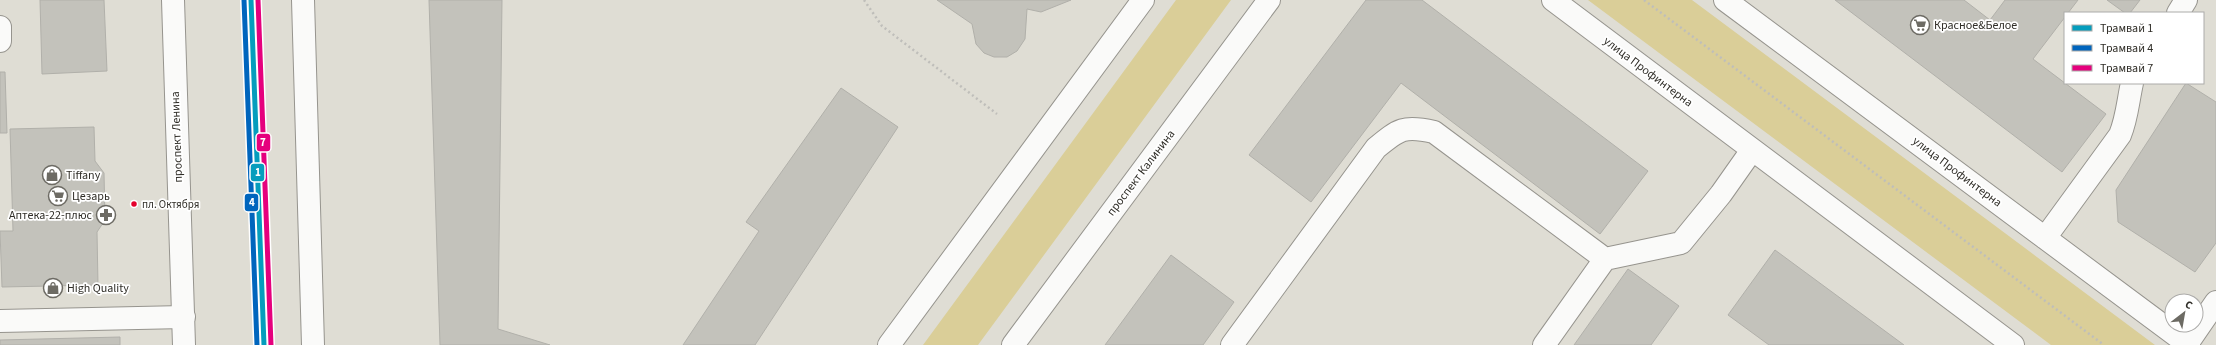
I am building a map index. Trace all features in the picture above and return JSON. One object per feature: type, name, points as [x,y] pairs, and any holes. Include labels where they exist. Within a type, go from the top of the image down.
[{"type":"main road","name":"проспект Ленина","points":[[172,0],[184,345]]},
{"type":"main road","points":[[303,0],[313,345]]},
{"type":"main road","points":[[889,345],[1143,0]]},
{"type":"main road","name":"проспект Калинина","points":[[1013,345],[1269,0]]},
{"type":"main road","name":"улица Профинтерна","points":[[1553,0],[2011,344]]},
{"type":"main road","points":[[2179,12],[2186,0]]},
{"type":"main road","name":"улица Профинтерна","points":[[1736,3],[2045,238],[2188,344]]},
{"type":"main road","points":[[0,26],[0,41]]},
{"type":"main road","points":[[2045,238],[2120,135],[2127,118],[2128,100],[2132,84]]},
{"type":"main road","points":[[1232,345],[1376,148],[1396,132],[1414,127],[1434,132],[1605,259]]},
{"type":"main road","points":[[1544,345],[1605,259],[1681,243],[1721,194],[1752,150]]},
{"type":"main road","points":[[2188,344],[2216,302]]},
{"type":"main road","points":[[0,321],[184,317]]},
{"type":"path","points":[[864,0],[882,26],[997,114]]},
{"type":"path","points":[[1644,0],[2104,345]]},
{"type":"shaded area","points":[[1176,0],[1231,0],[978,345],[923,345]]},
{"type":"shaded area","points":[[1588,0],[1692,0],[2155,345],[2051,345]]},
{"type":"building","points":[[40,0],[104,0],[107,71],[42,74]]},
{"type":"building","points":[[429,0],[502,0],[498,329],[550,345],[440,345]]},
{"type":"building","points":[[937,0],[1071,0],[1041,12],[1027,9],[1025,39],[1017,51],[1007,57],[994,57],[984,53],[976,44],[972,24]]},
{"type":"building","points":[[1366,0],[1422,0],[1648,171],[1600,234],[1401,83],[1311,202],[1249,155]]},
{"type":"building","points":[[1835,0],[1964,0],[1990,20],[2005,0],[2078,0],[2069,12],[2064,12],[2064,18],[2033,59],[2064,82],[2064,84],[2066,84],[2106,114],[2062,172]]},
{"type":"building","points":[[2107,0],[2140,0],[2131,12],[2124,12]]},
{"type":"building","points":[[0,72],[5,72],[7,133],[0,133]]},
{"type":"building","points":[[2185,84],[2216,102],[2216,243],[2195,272],[2118,222],[2116,190]]},
{"type":"building","points":[[841,88],[898,127],[755,345],[683,345],[759,231],[746,222]]},
{"type":"building","name":"Цезарь","points":[[94,127],[95,161],[104,173],[105,220],[97,232],[98,285],[2,287],[0,231],[13,231],[10,129]]},
{"type":"building","points":[[1775,250],[1904,345],[1769,345],[1728,315]]},
{"type":"building","points":[[1171,255],[1234,302],[1203,345],[1105,345]]},
{"type":"building","points":[[1628,269],[1679,306],[1651,345],[1574,345]]},
{"type":"building","points":[[120,337],[120,345],[0,345],[0,340]]},
{"type":"tram line","name":"4","points":[[244,0],[257,345]]},
{"type":"tram line","name":"1","points":[[251,0],[264,345]]},
{"type":"tram line","name":"7","points":[[258,0],[271,345]]},
{"type":"place","name":"Красное&Белое","points":[[1920,25]]},
{"type":"place","name":"Tiffany","points":[[52,175]]},
{"type":"place","name":"Цезарь","points":[[58,196]]},
{"type":"place","name":"пл. Октября","points":[[134,204]]},
{"type":"place","name":"Аптека-22-плюс","points":[[106,215]]},
{"type":"place","name":"High Quality","points":[[53,288]]}]
